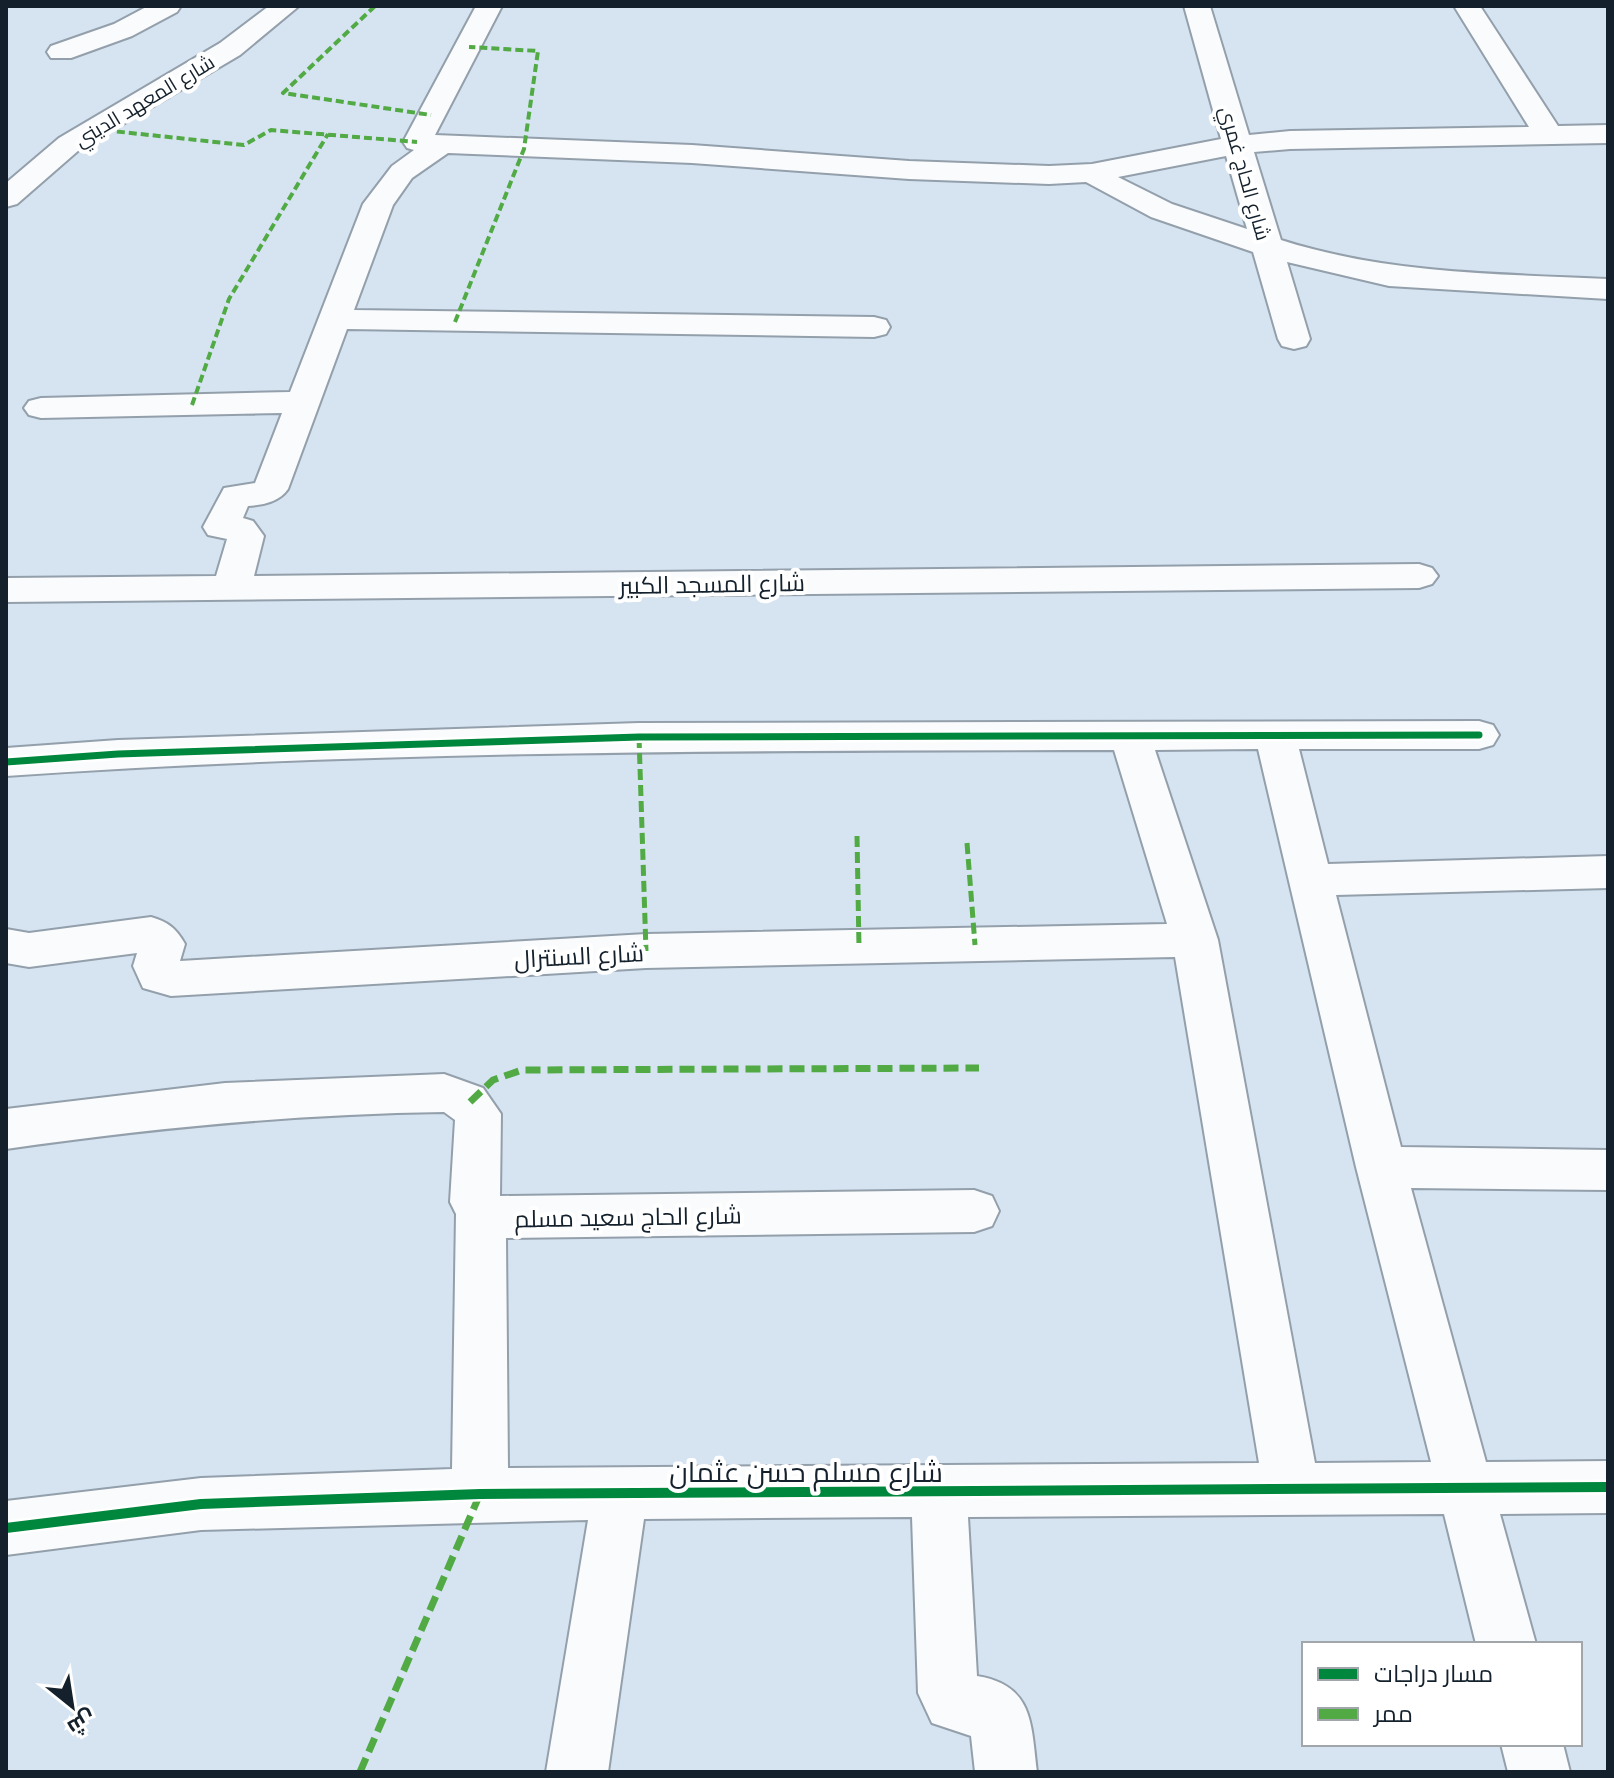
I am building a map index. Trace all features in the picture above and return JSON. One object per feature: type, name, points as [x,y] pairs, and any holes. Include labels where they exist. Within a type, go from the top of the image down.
[{"type":"street","points":[[61,52],[123,30],[168,6]]},
{"type":"street","name":"شارع المعهد الديني","points":[[7,196],[69,144],[230,49],[286,6]]},
{"type":"street","points":[[489,6],[417,142],[1049,175],[1092,173],[1237,145],[1290,140],[1608,134]]},
{"type":"street","name":"شارع الحاج غمري","points":[[1197,6],[1294,339]]},
{"type":"street","points":[[1467,6],[1549,135]]},
{"type":"street","points":[[231,589],[246,536],[240,529],[221,527],[231,499],[240,493],[261,493],[270,489],[378,204],[402,172],[440,145]]},
{"type":"street","points":[[1092,173],[1129,198],[1162,213],[1267,246],[1386,275],[1458,282],[1608,289]]},
{"type":"street","points":[[335,319],[874,327]]},
{"type":"street","points":[[41,408],[303,402]]},
{"type":"street","name":"شارع المسجد الكبير","points":[[6,590],[1419,576]]},
{"type":"street","points":[[6,762],[118,754],[639,737],[1479,735]]},
{"type":"street","points":[[1130,736],[1195,940],[1292,1490]]},
{"type":"street","points":[[1275,736],[1381,1167],[1505,1642]]},
{"type":"street","points":[[1310,880],[1608,872]]},
{"type":"street","name":"شارع السنترال","points":[[6,946],[29,950],[151,934],[162,944],[157,972],[159,976],[171,979],[646,951],[1195,940]]},
{"type":"street","name":"شارع الحاج سعيد مسلم","points":[[6,1129],[198,1104],[301,1096],[444,1093],[459,1096],[476,1110],[479,1120],[475,1202],[481,1211],[491,1217],[974,1211]]},
{"type":"street","points":[[1381,1167],[1608,1170]]},
{"type":"street","points":[[480,1494],[481,1211]]},
{"type":"street","name":"شارع مسلم حسن عثمان","points":[[6,1528],[201,1504],[480,1494],[1608,1487]]},
{"type":"street","points":[[577,1772],[620,1493]]},
{"type":"street","points":[[939,1493],[948,1693],[953,1702],[990,1707],[996,1713],[1000,1719],[1006,1772]]},
{"type":"street","points":[[1532,1746],[1539,1772]]},
{"type":"marked path","points":[[375,6],[283,93],[431,115]]},
{"type":"marked path","points":[[455,322],[524,149],[538,51],[469,47]]},
{"type":"marked path","points":[[93,129],[244,145],[271,130],[417,142]]},
{"type":"marked path","points":[[192,405],[229,299],[328,134]]},
{"type":"marked path","points":[[639,737],[646,951]]},
{"type":"marked path","points":[[857,836],[859,947]]},
{"type":"marked path","points":[[967,843],[975,945]]},
{"type":"marked path","points":[[470,1102],[493,1080],[522,1070],[979,1068]]},
{"type":"marked path","points":[[360,1772],[480,1494]]},
{"type":"cycle path","points":[[6,762],[118,754],[639,737],[1479,735]]},
{"type":"cycle path","points":[[6,1528],[201,1504],[480,1494],[1608,1487]]}]
